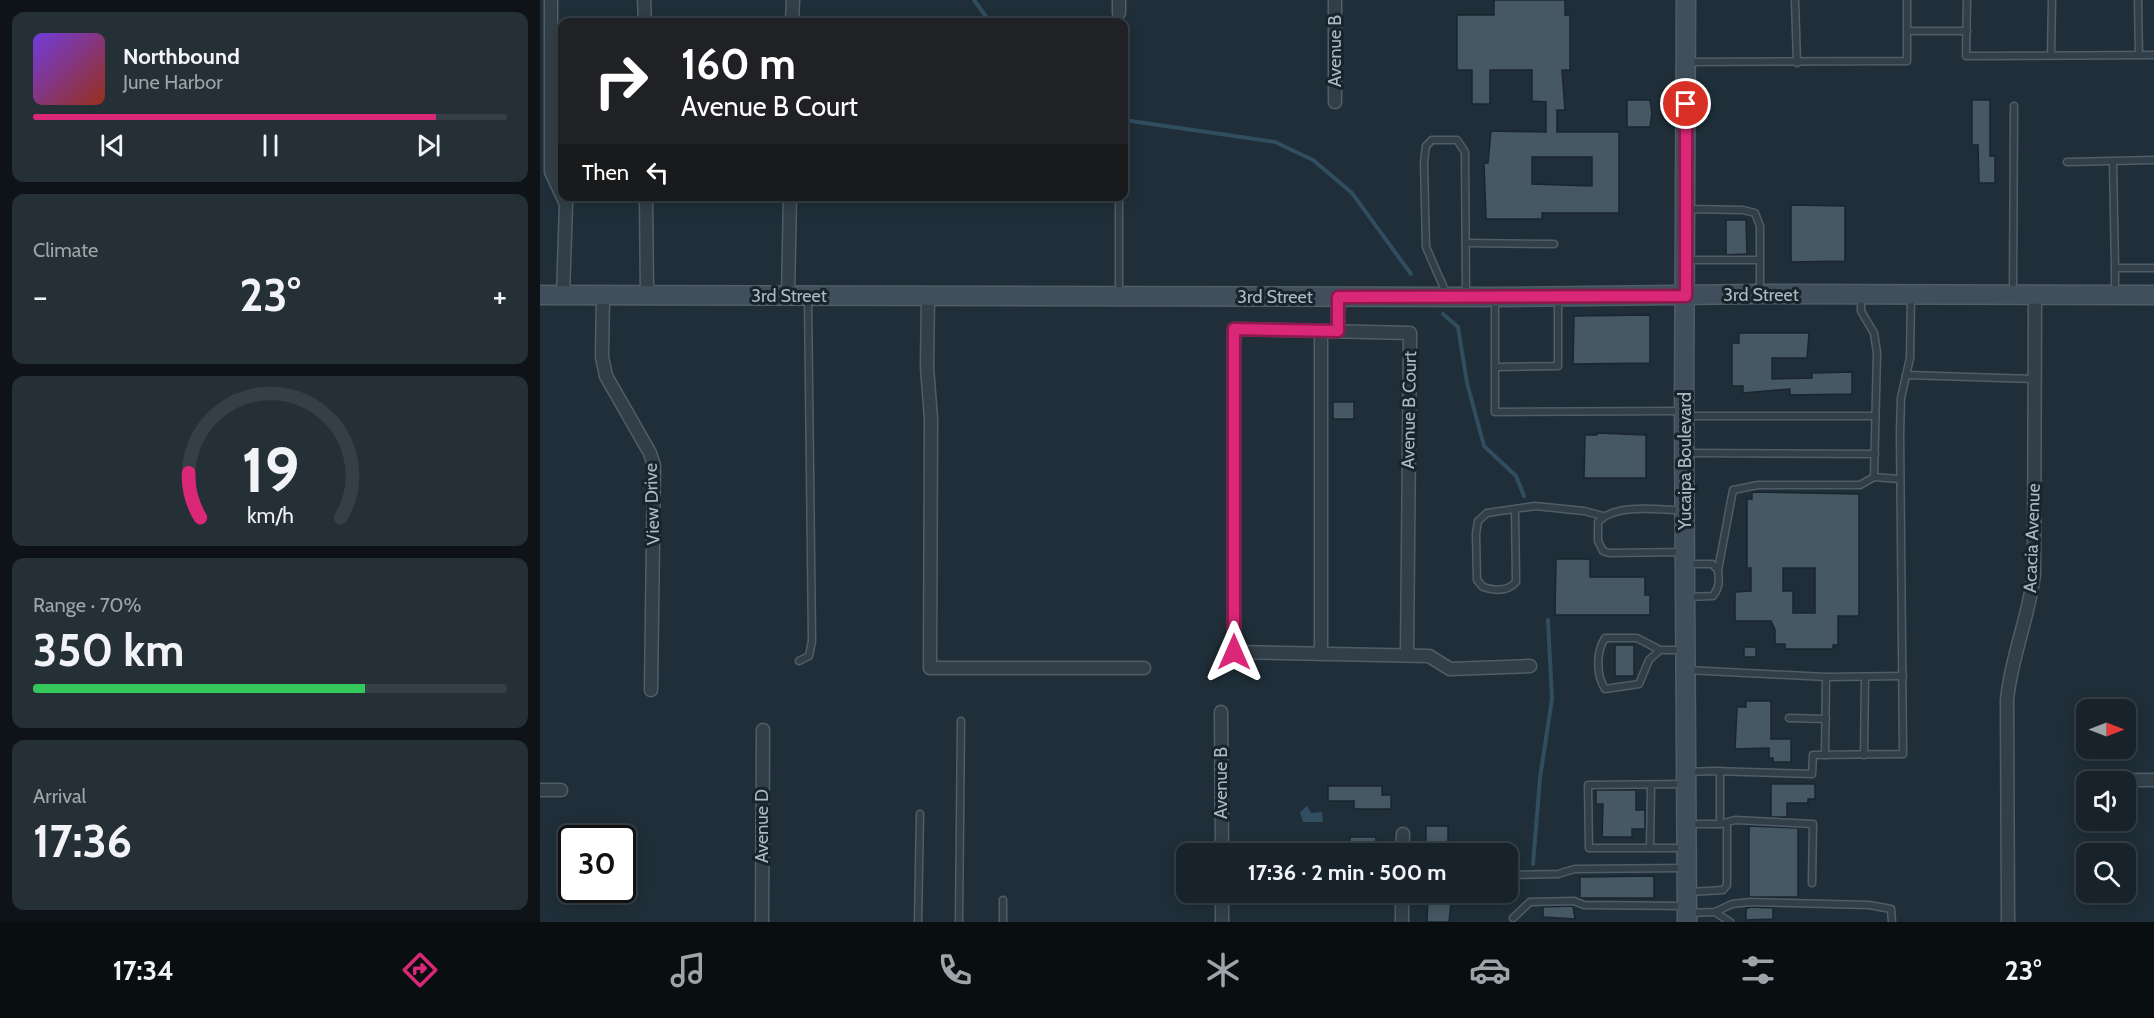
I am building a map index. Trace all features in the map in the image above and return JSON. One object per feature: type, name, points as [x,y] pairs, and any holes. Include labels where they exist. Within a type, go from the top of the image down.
[{"type":"street","points":[[550,0],[550,171],[558,188]]},
{"type":"street","points":[[644,0],[645,18]]},
{"type":"street","points":[[792,18],[793,0]]},
{"type":"street","name":"Avenue B","points":[[1335,0],[1335,102]]},
{"type":"street","name":"Yucaipa Boulevard","points":[[1686,0],[1684,414],[1687,908]]},
{"type":"street","points":[[563,295],[565,201]]},
{"type":"street","points":[[646,201],[647,295]]},
{"type":"street","points":[[788,296],[790,201]]},
{"type":"street","name":"3rd Street","points":[[540,295],[928,297],[2154,295]]},
{"type":"street","name":"View Drive","points":[[603,295],[602,357],[606,376],[650,453],[654,466],[651,690]]},
{"type":"street","name":"Acacia Avenue","points":[[2008,922],[2007,700],[2010,675],[2032,597],[2034,574],[2035,295]]},
{"type":"street","points":[[928,297],[927,367],[931,419],[930,668],[1144,668]]},
{"type":"street","points":[[1338,297],[1338,331]]},
{"type":"street","name":"Avenue B Court","points":[[1407,655],[1410,333],[1234,329],[1234,652],[1430,656],[1450,669],[1530,666]]},
{"type":"street","points":[[1321,331],[1321,654]]},
{"type":"street","name":"Avenue B","points":[[1221,712],[1222,843]]},
{"type":"street","name":"Avenue D","points":[[762,922],[763,730]]},
{"type":"street","points":[[2136,780],[2154,780]]},
{"type":"street","points":[[540,790],[561,790]]},
{"type":"street","points":[[1402,834],[1402,843]]},
{"type":"street","points":[[1222,903],[1222,922]]},
{"type":"street","points":[[1402,903],[1402,922]]},
{"type":"lane","points":[[1796,0],[1797,63]]},
{"type":"lane","points":[[1686,62],[1907,61],[1907,0]]},
{"type":"lane","points":[[1967,0],[1966,56],[2154,55]]},
{"type":"lane","points":[[2051,56],[2052,0]]},
{"type":"lane","points":[[2138,0],[2139,55]]},
{"type":"lane","points":[[1908,31],[1967,31]]},
{"type":"lane","points":[[2013,296],[2014,106]]},
{"type":"lane","points":[[1432,140],[1457,140],[1465,152],[1466,243],[1457,297],[1426,247],[1424,162],[1426,146],[1432,140]]},
{"type":"lane","points":[[2067,162],[2154,160]]},
{"type":"lane","points":[[2112,162],[2115,295]]},
{"type":"lane","points":[[1119,201],[1119,297]]},
{"type":"lane","points":[[1686,209],[1743,210],[1755,213],[1760,226],[1760,294]]},
{"type":"lane","points":[[1466,243],[1554,244]]},
{"type":"lane","points":[[1685,260],[1760,260]]},
{"type":"lane","points":[[2115,268],[2154,268]]},
{"type":"lane","points":[[1861,295],[1861,310],[1874,333],[1877,352],[1874,477]]},
{"type":"lane","points":[[799,661],[809,656],[812,641],[808,296]]},
{"type":"lane","points":[[1495,367],[1557,366],[1558,296]]},
{"type":"lane","points":[[1686,849],[1589,848],[1588,785],[1651,785],[1720,771],[1812,774],[1813,755],[1903,754],[1902,494],[1899,479],[1901,398],[1910,358],[1911,296]]},
{"type":"lane","points":[[1495,297],[1496,412],[1875,416]]},
{"type":"lane","points":[[1906,375],[2034,379]]},
{"type":"lane","points":[[1686,453],[1875,454]]},
{"type":"lane","points":[[1686,597],[1713,596],[1719,589],[1718,570],[1733,490],[1758,485],[1860,485],[1874,477],[1899,479]]},
{"type":"lane","points":[[1515,509],[1516,582],[1510,588],[1501,590],[1483,587],[1477,580],[1478,521],[1487,513],[1535,506],[1584,511],[1603,516],[1623,511],[1686,510]]},
{"type":"lane","points":[[1603,516],[1598,522],[1598,541],[1603,551],[1685,558],[1712,564],[1718,570]]},
{"type":"lane","points":[[1660,650],[1649,660],[1643,680],[1639,684],[1605,689],[1601,682],[1599,647],[1605,638],[1637,638],[1660,650],[1686,650]]},
{"type":"lane","points":[[1686,670],[1826,677],[1903,676]]},
{"type":"lane","points":[[1826,677],[1826,755]]},
{"type":"lane","points":[[1864,755],[1866,677]]},
{"type":"lane","points":[[1789,718],[1826,719]]},
{"type":"lane","points":[[959,922],[961,721]]},
{"type":"lane","points":[[1687,908],[1723,890],[1726,885],[1720,771]]},
{"type":"lane","points":[[1650,848],[1651,785]]},
{"type":"lane","points":[[918,922],[920,814]]},
{"type":"lane","points":[[1685,824],[1724,823],[1735,820],[1813,824],[1812,883]]},
{"type":"lane","points":[[1518,875],[1558,874],[1575,869],[1686,868]]},
{"type":"lane","points":[[1003,900],[1003,922]]},
{"type":"lane","points":[[1514,918],[1530,902],[1574,900],[1584,905],[1687,908],[1715,912],[1730,922]]},
{"type":"lane","points":[[1715,912],[1732,904],[1750,902],[1869,905],[1891,909],[1892,922]]},
{"type":"water","points":[[1307,806],[1311,813],[1322,812],[1323,822],[1303,822],[1300,812]]},
{"type":"building","points":[[1494,0],[1565,0],[1565,15],[1570,15],[1570,70],[1562,70],[1565,110],[1557,110],[1557,132],[1619,132],[1619,213],[1542,213],[1542,219],[1486,219],[1484,163],[1488,163],[1491,131],[1546,132],[1546,102],[1532,101],[1532,70],[1490,70],[1490,104],[1472,104],[1472,70],[1457,70],[1457,15],[1494,15]],"holes":[[[1532,157],[1592,157],[1592,186],[1532,184]]]},
{"type":"building","points":[[1627,100],[1650,100],[1652,113],[1650,127],[1627,127]]},
{"type":"building","points":[[1972,100],[1990,100],[1990,156],[1995,156],[1995,183],[1979,183],[1978,145],[1972,145]]},
{"type":"building","points":[[1791,205],[1845,206],[1845,261],[1791,262]]},
{"type":"building","points":[[1726,220],[1746,220],[1747,254],[1726,255]]},
{"type":"building","points":[[1650,315],[1650,363],[1573,364],[1574,316]]},
{"type":"building","points":[[1739,333],[1809,333],[1807,358],[1772,358],[1772,379],[1812,378],[1812,373],[1852,372],[1852,394],[1790,395],[1790,389],[1743,393],[1743,386],[1732,386],[1732,343],[1739,343]]},
{"type":"building","points":[[1333,402],[1354,402],[1354,419],[1333,419]]},
{"type":"building","points":[[1597,433],[1646,435],[1646,478],[1584,478],[1585,435],[1597,435]]},
{"type":"building","points":[[1752,492],[1859,494],[1859,616],[1838,616],[1838,645],[1833,645],[1833,649],[1785,649],[1785,644],[1775,644],[1775,630],[1771,621],[1735,621],[1735,592],[1751,591],[1751,568],[1747,568],[1747,499],[1752,499]],"holes":[[[1783,568],[1815,568],[1815,613],[1793,613],[1793,591],[1783,591]]]},
{"type":"building","points":[[1556,559],[1590,559],[1590,577],[1645,577],[1645,595],[1650,595],[1650,615],[1555,615]]},
{"type":"building","points":[[1615,645],[1634,645],[1634,676],[1615,676]]},
{"type":"building","points":[[1744,647],[1756,647],[1756,657],[1744,657]]},
{"type":"building","points":[[1746,701],[1771,701],[1771,739],[1791,739],[1791,762],[1773,762],[1773,758],[1769,758],[1769,748],[1735,749],[1737,707],[1746,707]]},
{"type":"building","points":[[1771,784],[1815,784],[1815,799],[1808,799],[1808,803],[1787,803],[1787,817],[1771,817]]},
{"type":"building","points":[[1328,786],[1382,786],[1382,795],[1391,795],[1391,809],[1354,809],[1354,801],[1328,801]]},
{"type":"building","points":[[1596,790],[1636,790],[1636,810],[1645,810],[1645,829],[1632,829],[1632,837],[1602,837],[1603,804],[1596,804]]},
{"type":"building","points":[[1426,826],[1448,826],[1448,843],[1426,843]]},
{"type":"building","points":[[1749,826],[1798,828],[1798,897],[1749,897]]},
{"type":"building","points":[[1350,837],[1376,837],[1376,843],[1350,843]]},
{"type":"building","points":[[1654,876],[1654,898],[1580,898],[1580,877]]},
{"type":"building","points":[[1428,903],[1451,903],[1449,922],[1427,922]]},
{"type":"building","points":[[1573,906],[1575,919],[1543,917],[1543,907]]},
{"type":"building","points":[[1750,907],[1773,908],[1773,919],[1746,920],[1746,909]]},
{"type":"waterway","points":[[974,0],[987,18]]},
{"type":"waterway","points":[[1128,121],[1275,142],[1313,160],[1352,193],[1411,274]]},
{"type":"waterway","points":[[1443,314],[1458,327],[1467,383],[1484,446],[1516,476],[1524,496]]},
{"type":"waterway","points":[[1533,864],[1540,778],[1552,699],[1548,620]]},
{"type":"route","points":[[1234,652],[1234,329],[1338,331],[1338,297],[1686,296],[1686,104]]}]
